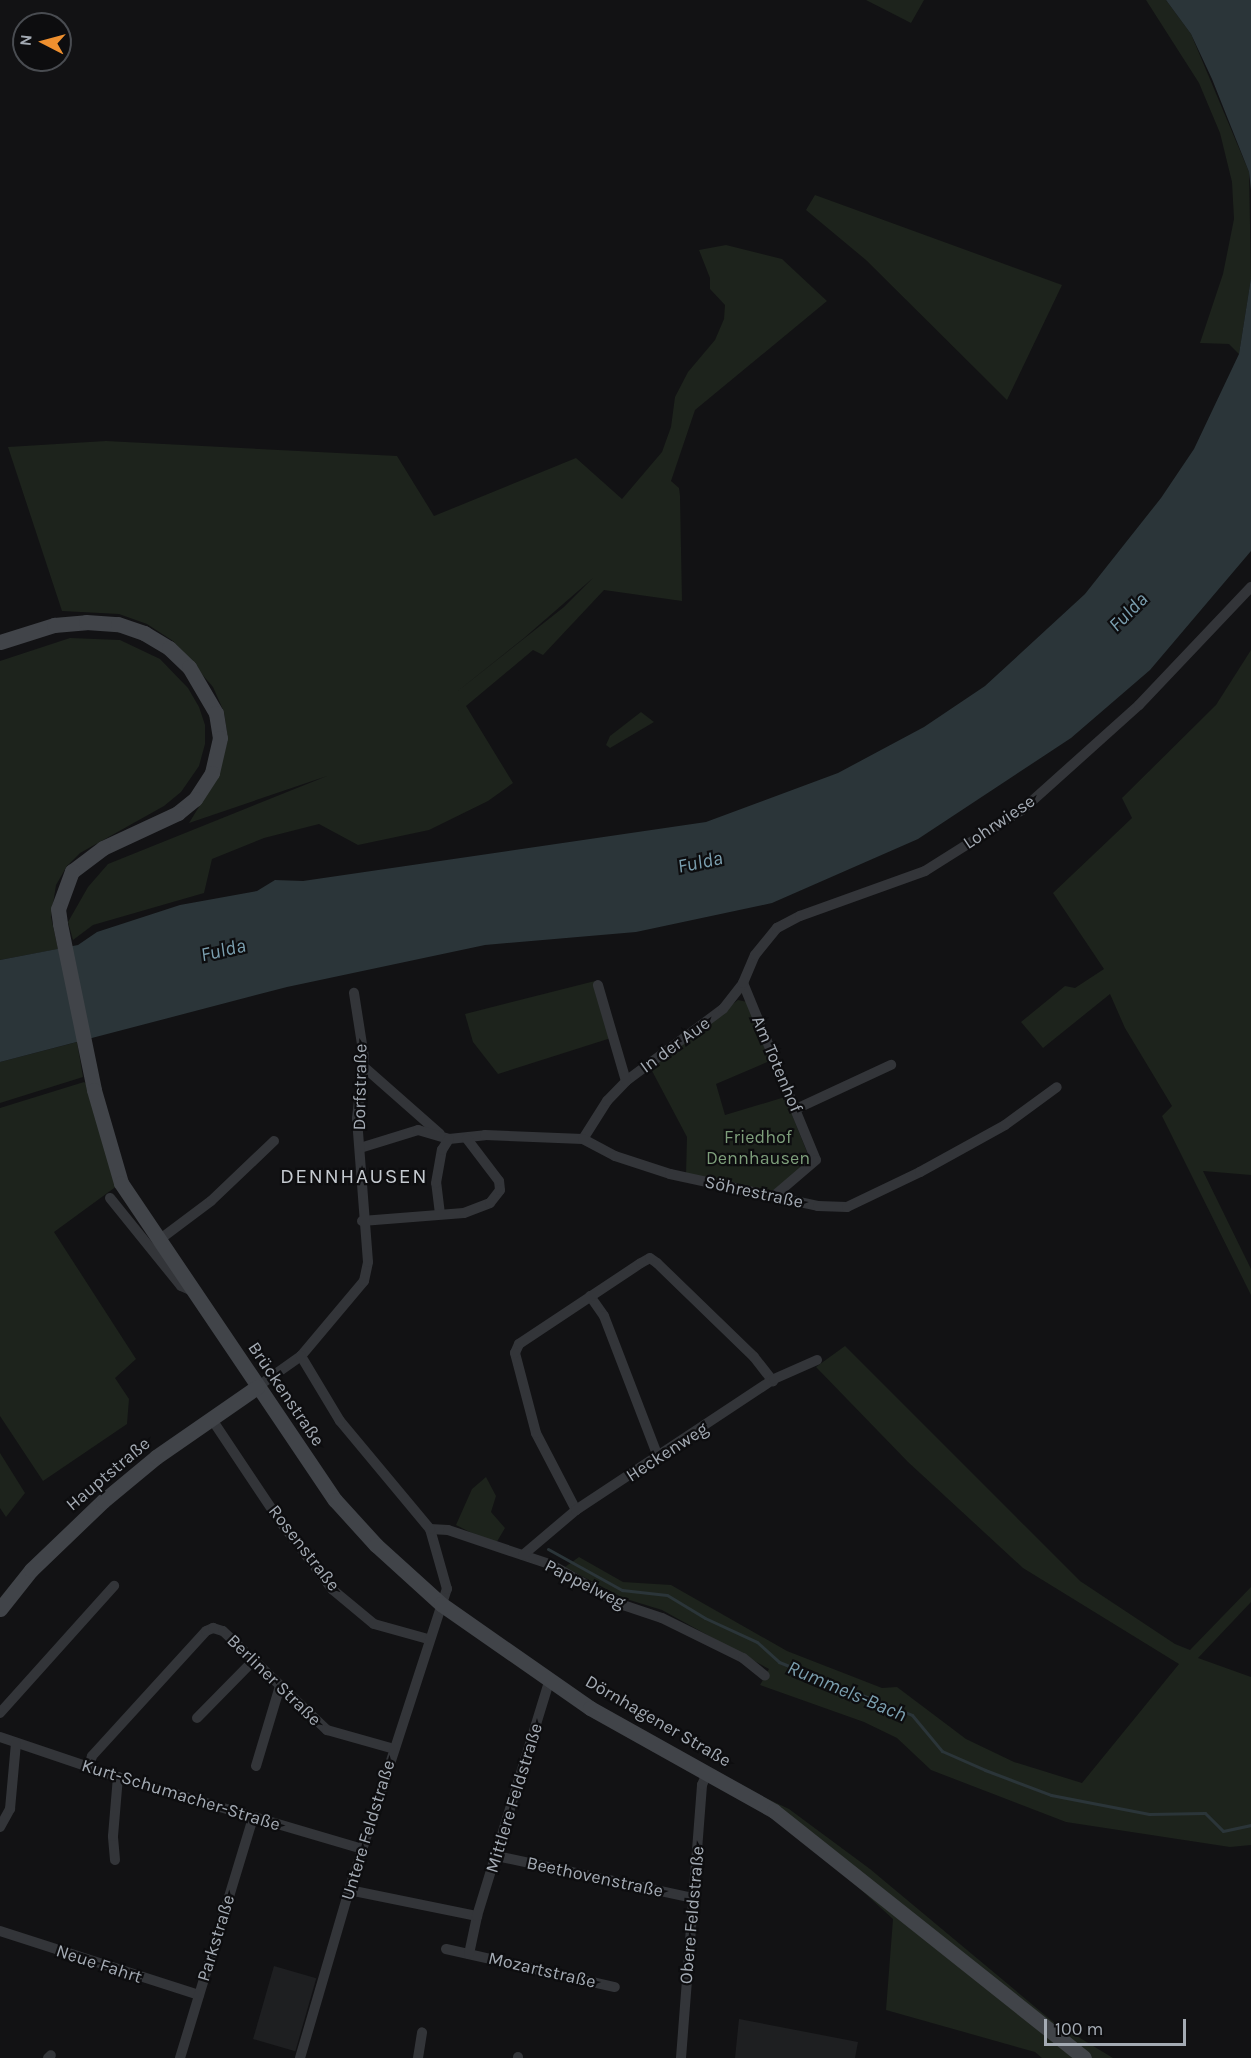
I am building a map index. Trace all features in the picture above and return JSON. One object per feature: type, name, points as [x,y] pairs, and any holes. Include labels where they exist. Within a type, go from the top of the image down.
[{"type":"street","name":"Lohrwiese","points":[[723,1009],[743,983],[755,955],[777,928],[800,916],[925,871],[1022,810],[1139,705],[1251,587]]},
{"type":"street","points":[[0,642],[54,626],[86,622],[118,624],[169,648],[189,667],[216,713],[220,738],[212,773],[195,799],[178,813],[103,848],[72,871],[59,916],[99,1113],[121,1183],[194,1291]]},
{"type":"street","name":"Am Totenhof","points":[[743,983],[816,1161],[774,1196]]},
{"type":"street","name":"In der Aue","points":[[598,985],[626,1081]]},
{"type":"street","name":"Dorfstraße","points":[[257,1387],[301,1356],[364,1281],[368,1262],[362,1221],[357,1118],[364,1067],[354,993]]},
{"type":"street","name":"In der Aue","points":[[583,1139],[607,1101],[626,1081],[723,1009]]},
{"type":"street","points":[[796,1110],[891,1065]]},
{"type":"street","points":[[364,1067],[444,1137],[436,1183],[440,1214]]},
{"type":"street","name":"Söhrestraße","points":[[360,1148],[397,1133],[418,1130],[444,1137],[466,1139],[484,1135],[583,1139],[643,1166],[818,1206],[847,1207],[920,1172],[1005,1125],[1057,1087]]},
{"type":"street","points":[[362,1221],[478,1209],[490,1203],[500,1190],[498,1180],[466,1139]]},
{"type":"street","points":[[159,1240],[211,1201],[274,1141]]},
{"type":"street","name":"Brückenstraße","points":[[110,1198],[182,1286],[194,1291],[335,1500],[398,1567],[441,1604]]},
{"type":"street","points":[[576,1510],[536,1433],[515,1353],[519,1344],[590,1296],[650,1258],[754,1357],[773,1381]]},
{"type":"street","points":[[590,1296],[604,1316],[658,1456]]},
{"type":"street","points":[[301,1356],[340,1421],[430,1529],[447,1588],[441,1604]]},
{"type":"street","name":"Heckenweg","points":[[523,1555],[576,1510],[773,1381],[817,1360]]},
{"type":"street","name":"Hauptstraße","points":[[0,1609],[31,1570],[103,1501],[211,1418],[257,1387]]},
{"type":"street","name":"Rosenstraße","points":[[211,1418],[279,1520],[333,1590],[374,1624],[428,1640]]},
{"type":"street","name":"Pappelweg","points":[[430,1529],[448,1530],[506,1553],[523,1555],[552,1565],[620,1604],[662,1618],[743,1658],[765,1676]]},
{"type":"street","points":[[0,1713],[114,1586]]},
{"type":"street","name":"Untere Feldstraße","points":[[300,2058],[349,1890],[441,1604]]},
{"type":"street","name":"Dörnhagener Straße","points":[[441,1604],[591,1708],[774,1811],[1058,2040],[1084,2058]]},
{"type":"street","name":"Berliner Straße","points":[[89,1767],[92,1756],[206,1631],[223,1630],[327,1730],[394,1749]]},
{"type":"street","points":[[197,1718],[253,1660]]},
{"type":"street","name":"Mittlere Feldstraße","points":[[477,1916],[550,1679]]},
{"type":"street","points":[[256,1766],[280,1686]]},
{"type":"street","name":"Kurt-Schumacher-Straße","points":[[0,1737],[253,1818],[363,1849]]},
{"type":"street","points":[[0,1827],[10,1809],[16,1743]]},
{"type":"street","name":"Obere Feldstraße","points":[[681,2058],[702,1785],[707,1773]]},
{"type":"street","points":[[115,1860],[113,1836],[118,1776]]},
{"type":"street","name":"Parkstraße","points":[[180,2058],[253,1818]]},
{"type":"street","name":"Beethovenstraße","points":[[497,1856],[693,1898]]},
{"type":"street","points":[[349,1890],[477,1916]]},
{"type":"street","name":"Mozartstraße","points":[[470,1954],[477,1916]]},
{"type":"street","name":"Neue Fahrt","points":[[0,1931],[199,1995]]},
{"type":"street","name":"Mozartstraße","points":[[446,1949],[615,1987]]},
{"type":"street","points":[[418,2058],[422,2032]]},
{"type":"street","points":[[1058,2040],[1068,2058]]},
{"type":"shaded area","points":[[274,1966],[316,1978],[295,2051],[253,2039]]},
{"type":"shaded area","points":[[739,2019],[858,2042],[855,2058],[735,2058]]},
{"type":"green space","points":[[866,0],[924,0],[911,23]]},
{"type":"green space","points":[[1146,0],[1166,0],[1191,34],[1249,172],[1251,278],[1239,354],[1229,344],[1200,343],[1223,274],[1234,219],[1232,182],[1220,133],[1199,83]]},
{"type":"green space","points":[[815,195],[1062,285],[1007,400],[866,260],[806,210]]},
{"type":"green space","points":[[726,245],[782,259],[827,301],[695,410],[671,481],[679,488],[680,496],[682,601],[604,590],[543,655],[533,650],[466,706],[513,783],[488,801],[429,830],[358,845],[319,824],[264,838],[212,859],[204,893],[93,925],[73,940],[68,922],[88,887],[108,864],[327,776],[189,823],[218,776],[228,739],[224,712],[213,687],[173,641],[147,624],[119,614],[62,611],[8,447],[106,441],[397,456],[434,516],[576,458],[622,499],[662,452],[671,427],[675,397],[688,372],[715,340],[724,319],[725,305],[710,289],[710,278],[699,250]],"holes":[[[593,578],[564,607],[454,694],[524,638]]]},
{"type":"green space","points":[[70,638],[120,640],[160,659],[188,688],[199,707],[205,725],[205,744],[199,766],[181,792],[164,806],[80,853],[67,866],[56,885],[51,917],[58,949],[0,960],[0,661]]},
{"type":"green space","points":[[1251,650],[1251,1175],[1203,1171],[1251,1269],[1251,1295],[1162,1116],[1172,1106],[1125,1028],[1110,994],[1043,1048],[1021,1022],[1065,986],[1075,988],[1104,969],[1053,893],[1132,818],[1122,798],[1216,705]]},
{"type":"green space","points":[[641,712],[654,722],[610,748],[606,745],[610,736]]},
{"type":"green space","points":[[595,981],[611,1038],[498,1074],[473,1042],[465,1014]]},
{"type":"green space","name":"Friedhof Dennhausen","points":[[738,1000],[747,1002],[772,1060],[716,1084],[725,1115],[785,1097],[811,1162],[774,1194],[686,1175],[687,1137],[651,1069]]},
{"type":"green space","points":[[77,1042],[83,1077],[0,1103],[0,1062]]},
{"type":"green space","points":[[84,1082],[94,1090],[121,1183],[54,1232],[136,1359],[115,1378],[129,1399],[127,1424],[43,1481],[0,1416],[0,1108]]},
{"type":"green space","points":[[845,1346],[1080,1581],[1175,1644],[1190,1650],[1251,1587],[1251,1602],[1198,1658],[1251,1677],[1251,1845],[1230,1847],[1066,1822],[931,1770],[897,1738],[864,1722],[760,1685],[769,1669],[662,1610],[623,1598],[565,1567],[579,1557],[623,1582],[671,1585],[787,1651],[882,1688],[897,1687],[966,1739],[1014,1762],[1082,1783],[1179,1664],[1023,1568],[908,1462],[816,1367]]},
{"type":"green space","points":[[0,1453],[25,1493],[6,1517],[0,1508]]},
{"type":"green space","points":[[486,1477],[496,1496],[491,1512],[505,1528],[495,1545],[456,1525],[472,1489]]},
{"type":"green space","points":[[755,1793],[789,1809],[870,1869],[1052,2021],[1113,2058],[1042,2058],[1035,2052],[886,2010],[893,1919]]},
{"type":"water","points":[[1166,0],[1251,0],[1251,190],[1249,172],[1212,79],[1191,34]]},
{"type":"water","name":"Fulda","points":[[1251,278],[1251,551],[1150,670],[1071,738],[918,839],[772,903],[636,932],[485,945],[287,987],[0,1062],[0,960],[78,945],[97,932],[180,905],[257,891],[275,880],[303,881],[706,822],[838,773],[924,727],[985,686],[1085,594],[1161,498],[1194,449],[1239,354]]},
{"type":"waterway","name":"Rummels-Bach","points":[[548,1549],[622,1590],[667,1595],[705,1618],[757,1642],[779,1662],[912,1715],[942,1751],[985,1770],[1051,1795],[1149,1814],[1205,1813],[1223,1831],[1251,1825]]},
{"type":"district","name":"DENNHAUSEN","points":[[354,1176]]}]
